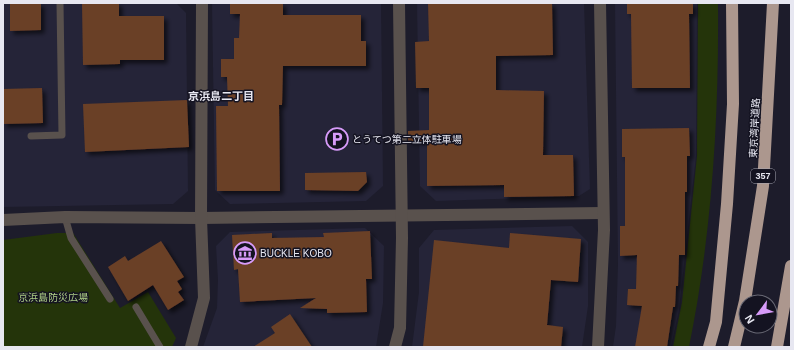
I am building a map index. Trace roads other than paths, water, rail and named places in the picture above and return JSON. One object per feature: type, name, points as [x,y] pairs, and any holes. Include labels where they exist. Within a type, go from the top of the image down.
[{"type":"highway","points":[[710,347],[716,322],[727,204],[732,104],[732,3]]},
{"type":"highway","name":"東京湾岸道路","points":[[734,347],[745,301],[763,186],[773,3]]},
{"type":"highway","points":[[777,347],[791,266]]},
{"type":"street","points":[[191,347],[204,298],[201,218],[202,3]]},
{"type":"street","points":[[396,347],[400,328],[402,216],[399,3]]},
{"type":"street","points":[[598,347],[604,230],[602,213],[600,3]]},
{"type":"street","points":[[3,220],[65,217],[201,218],[602,213]]},
{"type":"lane","points":[[31,136],[62,135],[60,3]]},
{"type":"lane","points":[[65,217],[71,238],[110,298]]},
{"type":"lane","points":[[136,307],[160,347]]},
{"type":"place","name":"とうてつ第二立体駐車場","points":[[337,139]]},
{"type":"place","name":"BUCKLE KOBO","points":[[245,253]]},
{"type":"district","name":"京浜島二丁目","points":[[221,96]]},
{"type":"park label","name":"京浜島防災広場","points":[[53,297]]}]
